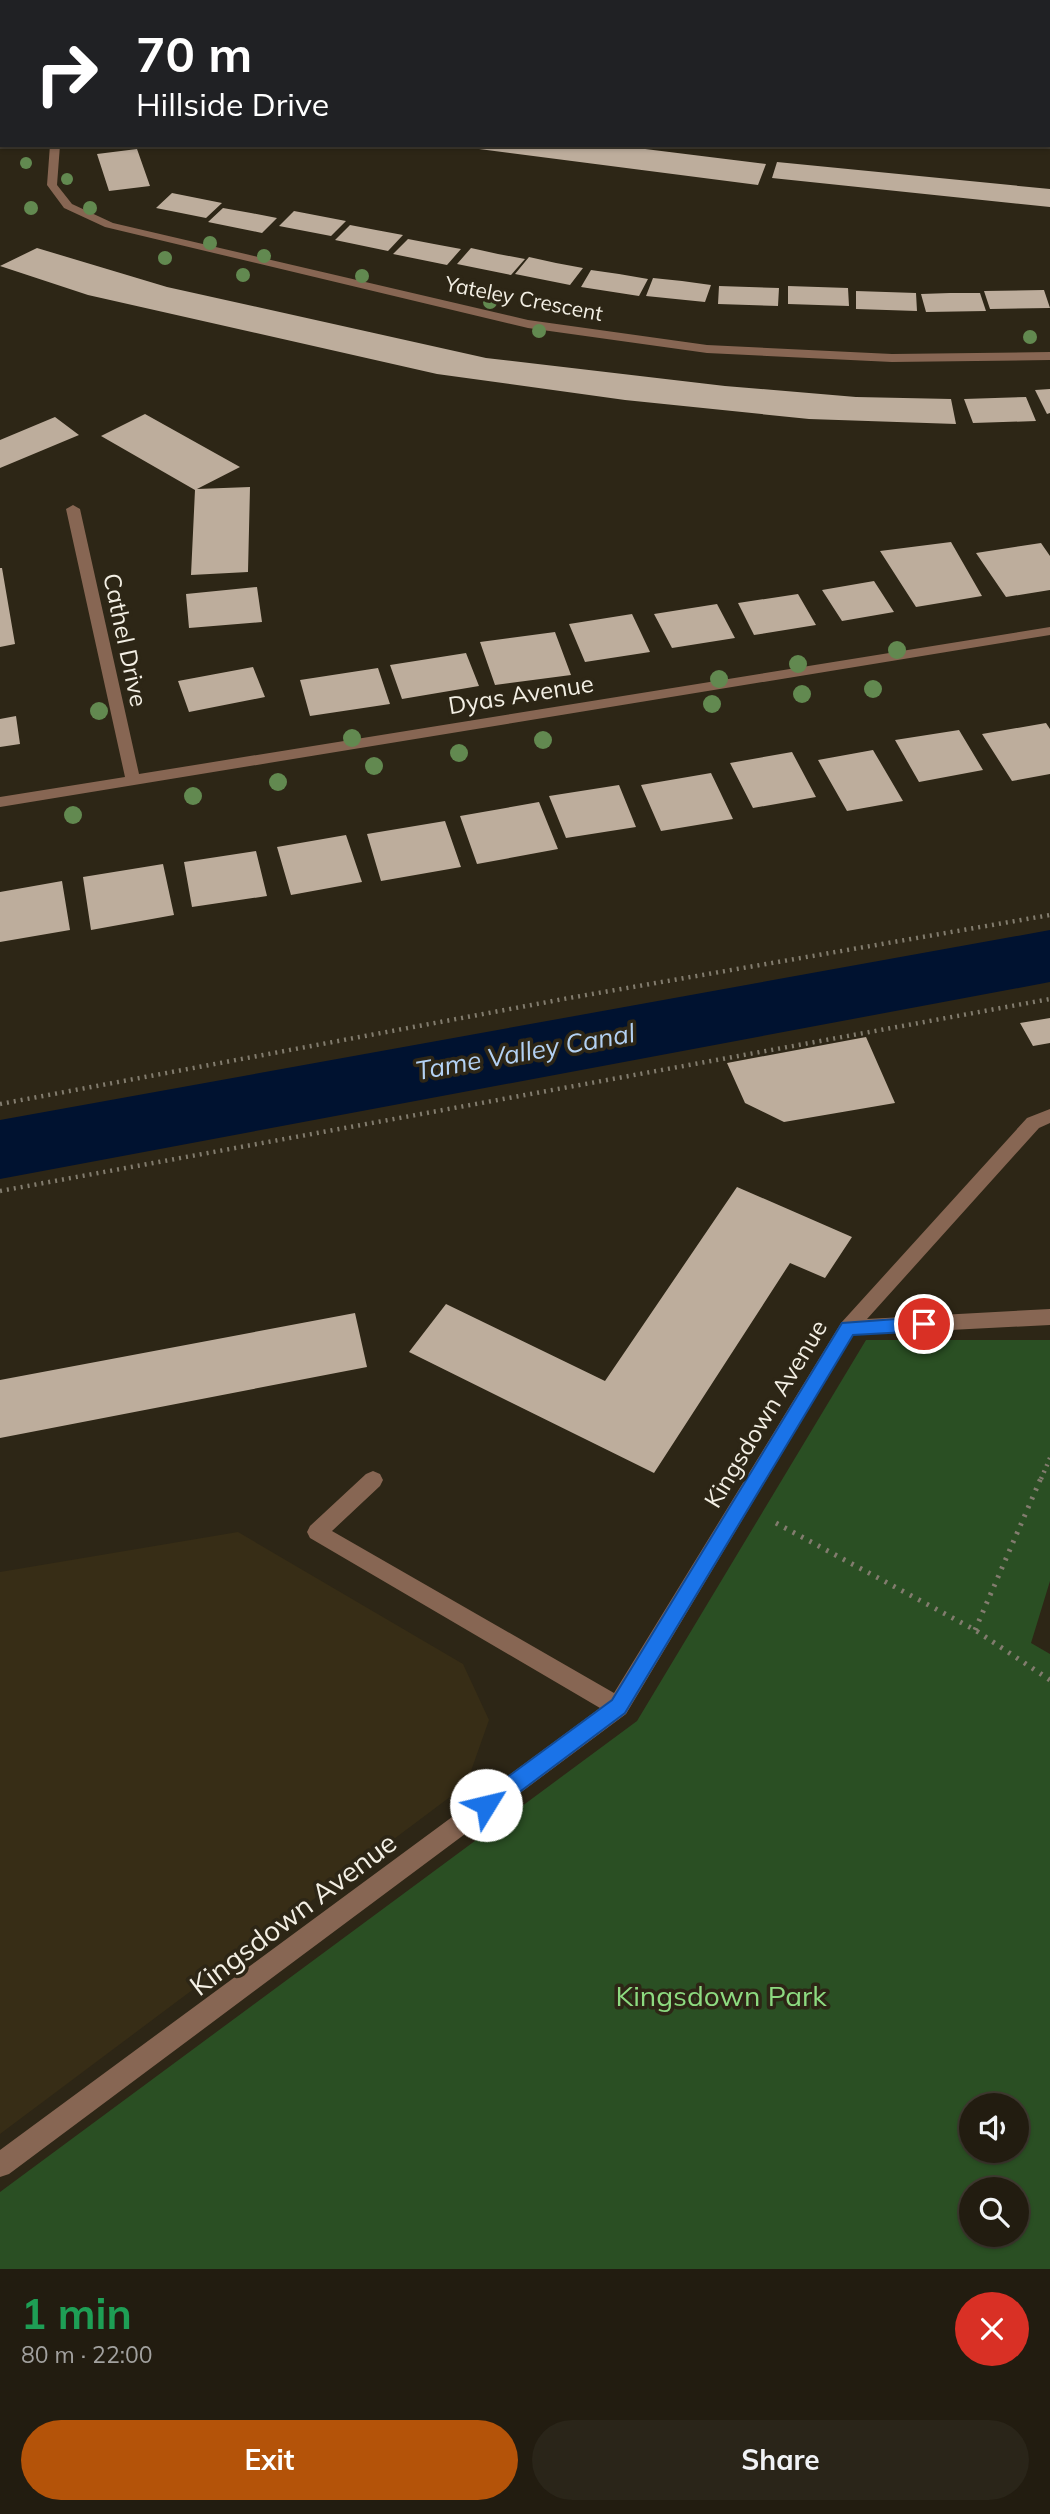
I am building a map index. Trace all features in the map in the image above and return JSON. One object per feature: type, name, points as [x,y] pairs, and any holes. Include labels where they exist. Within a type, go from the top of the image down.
[{"type":"street","name":"Yateley Crescent","points":[[55,147],[52,185],[68,206],[109,225],[528,324],[707,349],[892,358],[1050,356]]},
{"type":"street","name":"Cathel Drive","points":[[73,509],[133,781]]},
{"type":"street","name":"Dyas Avenue","points":[[0,802],[1050,631]]},
{"type":"street","name":"Kingsdown Avenue","points":[[0,2165],[618,1707],[848,1328],[1033,1123],[1050,1116]]},
{"type":"street","points":[[848,1328],[1050,1317]]},
{"type":"street","points":[[373,1480],[317,1532],[618,1707]]},
{"type":"path","points":[[0,1104],[569,998],[1050,915]]},
{"type":"path","points":[[0,1191],[1050,999]]},
{"type":"path","points":[[975,1630],[1050,1458]]},
{"type":"path","points":[[741,1505],[975,1630],[1050,1680]]},
{"type":"shaded area","points":[[238,1532],[463,1664],[489,1720],[466,1785],[0,2134],[0,1572]]},
{"type":"green space","name":"Kingsdown Park","points":[[866,1340],[1050,1340],[1050,1581],[1031,1643],[1050,1654],[1050,2269],[0,2269],[0,2192],[637,1721]]},
{"type":"water","name":"Tame Valley Canal","points":[[1050,930],[1050,982],[0,1179],[0,1120]]},
{"type":"building","points":[[464,147],[629,147],[766,164],[758,185]]},
{"type":"building","points":[[137,149],[150,186],[109,191],[97,154]]},
{"type":"building","points":[[777,162],[1050,189],[1050,207],[772,178]]},
{"type":"building","points":[[172,193],[222,203],[206,218],[156,208]]},
{"type":"building","points":[[223,208],[277,218],[262,233],[208,222]]},
{"type":"building","points":[[294,211],[346,221],[331,236],[279,226]]},
{"type":"building","points":[[350,225],[403,235],[388,251],[335,240]]},
{"type":"building","points":[[408,239],[461,249],[447,265],[393,254]]},
{"type":"building","points":[[37,248],[167,287],[486,358],[725,386],[856,397],[951,399],[956,424],[809,419],[625,400],[437,374],[88,295],[0,266]]},
{"type":"building","points":[[471,248],[525,259],[511,275],[457,264]]},
{"type":"building","points":[[529,257],[583,268],[570,285],[515,274]]},
{"type":"building","points":[[591,270],[648,279],[639,296],[581,287]]},
{"type":"building","points":[[653,278],[711,285],[705,302],[646,296]]},
{"type":"building","points":[[719,286],[779,288],[778,306],[718,304]]},
{"type":"building","points":[[788,286],[848,288],[849,306],[788,304]]},
{"type":"building","points":[[1044,290],[1050,308],[990,309],[984,291]]},
{"type":"building","points":[[856,291],[916,293],[917,311],[856,309]]},
{"type":"building","points":[[980,293],[986,311],[926,312],[921,294]]},
{"type":"building","points":[[1050,389],[1050,413],[1047,414],[1035,390]]},
{"type":"building","points":[[1026,397],[1036,421],[973,423],[964,399]]},
{"type":"building","points":[[145,414],[240,467],[197,489],[250,487],[248,572],[191,575],[195,490],[101,436]]},
{"type":"building","points":[[55,417],[79,435],[0,468],[0,440]]},
{"type":"building","points":[[951,542],[982,596],[916,607],[880,551]]},
{"type":"building","points":[[1041,543],[1050,556],[1050,590],[1006,597],[976,553]]},
{"type":"building","points":[[0,568],[15,644],[0,647]]},
{"type":"building","points":[[874,581],[894,612],[842,621],[822,590]]},
{"type":"building","points":[[257,587],[262,622],[189,628],[186,594]]},
{"type":"building","points":[[798,594],[816,625],[754,635],[738,603]]},
{"type":"building","points":[[717,604],[735,638],[672,648],[654,614]]},
{"type":"building","points":[[632,614],[650,652],[585,662],[569,624]]},
{"type":"building","points":[[555,632],[571,675],[495,685],[480,642]]},
{"type":"building","points":[[466,653],[479,686],[402,699],[390,665]]},
{"type":"building","points":[[253,667],[265,697],[189,712],[178,681]]},
{"type":"building","points":[[378,668],[390,704],[310,716],[300,680]]},
{"type":"building","points":[[16,716],[20,744],[0,747],[0,719]]},
{"type":"building","points":[[1046,723],[1050,729],[1050,774],[1012,781],[982,734]]},
{"type":"building","points":[[959,730],[983,770],[919,782],[895,740]]},
{"type":"building","points":[[873,750],[903,801],[847,811],[818,760]]},
{"type":"building","points":[[792,752],[816,797],[753,808],[730,763]]},
{"type":"building","points":[[711,773],[733,819],[661,831],[641,785]]},
{"type":"building","points":[[619,785],[636,827],[566,838],[549,796]]},
{"type":"building","points":[[539,802],[558,849],[477,864],[460,816]]},
{"type":"building","points":[[445,821],[461,867],[381,881],[367,834]]},
{"type":"building","points":[[346,835],[362,882],[291,895],[277,847]]},
{"type":"building","points":[[256,851],[267,896],[192,907],[184,862]]},
{"type":"building","points":[[163,864],[174,915],[91,930],[83,877]]},
{"type":"building","points":[[62,881],[70,930],[0,942],[0,892]]},
{"type":"building","points":[[1050,1018],[1050,1043],[1033,1046],[1020,1023]]},
{"type":"building","points":[[866,1037],[895,1103],[784,1122],[745,1103],[727,1063]]},
{"type":"building","points":[[737,1187],[852,1237],[825,1278],[790,1263],[654,1473],[409,1352],[446,1304],[605,1381]]},
{"type":"building","points":[[355,1313],[367,1367],[0,1438],[0,1380]]},
{"type":"route","points":[[486,1805],[618,1707],[848,1328],[924,1324]]}]
